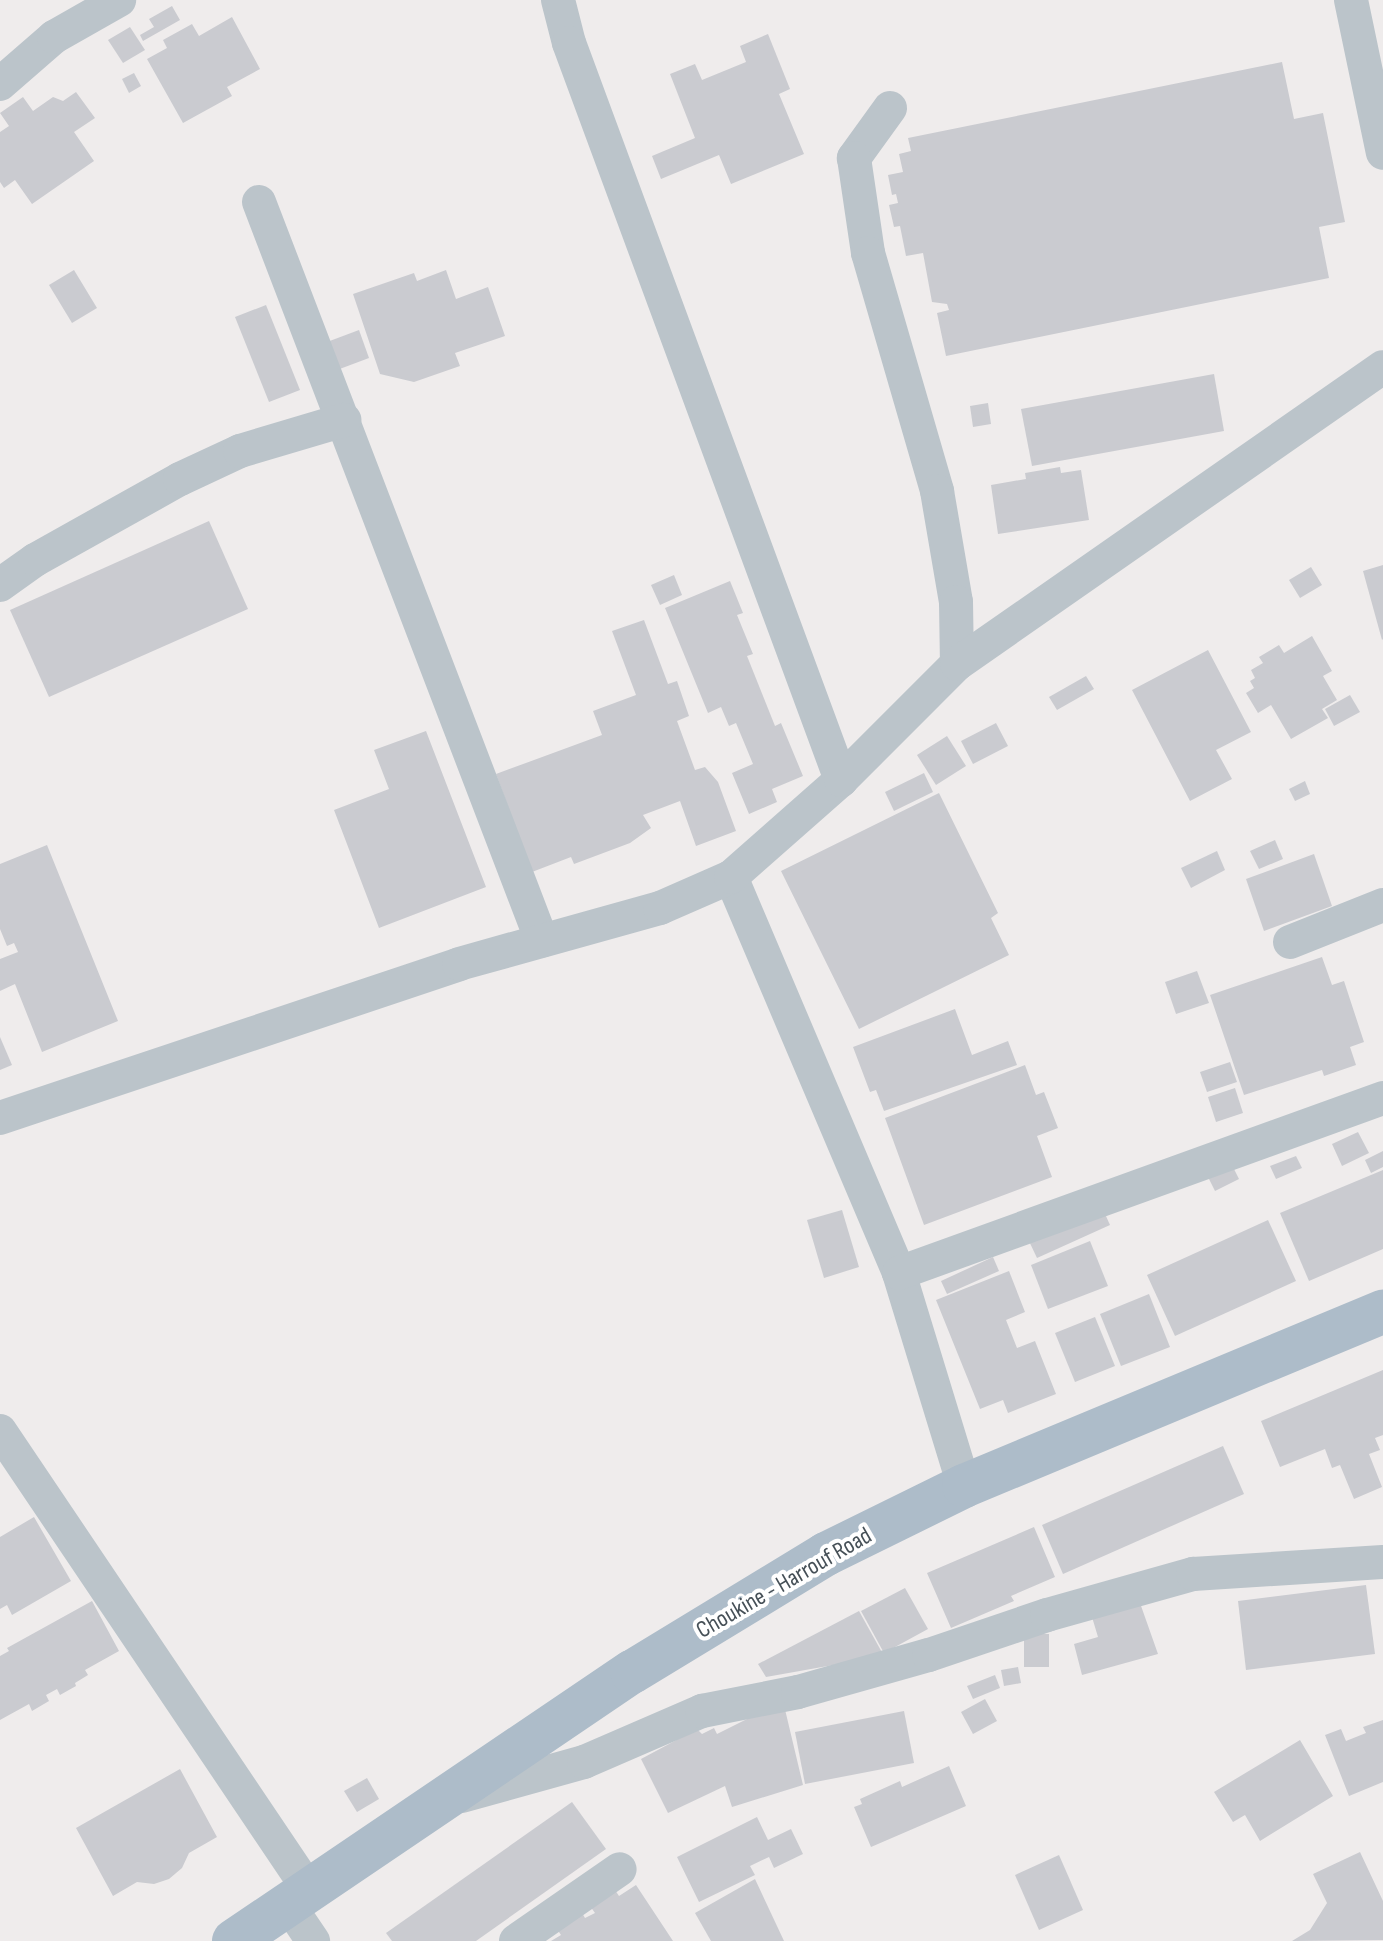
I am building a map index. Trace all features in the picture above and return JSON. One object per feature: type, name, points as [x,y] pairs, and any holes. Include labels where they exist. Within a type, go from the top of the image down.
[{"type":"main road","name":"Choukine - Harrouf Road","points":[[234,1941],[632,1672],[800,1570],[964,1486],[1383,1312]]},
{"type":"street","points":[[0,84],[54,37],[119,0]]},
{"type":"street","points":[[558,0],[569,43],[841,780]]},
{"type":"street","points":[[1351,0],[1383,153]]},
{"type":"street","points":[[890,108],[854,158],[868,253],[937,491],[956,602],[957,664]]},
{"type":"street","points":[[259,202],[542,941]]},
{"type":"street","points":[[0,1118],[264,1027],[660,908],[731,877],[841,780],[957,664],[1383,367]]},
{"type":"street","points":[[0,585],[35,560],[180,479],[240,451],[344,420]]},
{"type":"street","points":[[731,877],[899,1273],[964,1486]]},
{"type":"street","points":[[1290,942],[1383,905]]},
{"type":"street","points":[[899,1273],[1383,1098]]},
{"type":"street","points":[[0,1431],[299,1897],[313,1941]]},
{"type":"street","points":[[443,1801],[584,1762],[702,1711],[798,1692],[929,1655],[1047,1615],[1193,1574],[1383,1562]]},
{"type":"street","points":[[516,1941],[620,1869]]},
{"type":"building","points":[[172,6],[180,20],[143,41],[140,35],[154,27],[149,19]]},
{"type":"building","points":[[232,17],[260,69],[227,87],[232,96],[183,123],[147,59],[167,48],[163,40],[192,24],[199,36]]},
{"type":"building","points":[[130,27],[145,50],[123,63],[108,40]]},
{"type":"building","points":[[768,34],[790,89],[779,94],[804,154],[731,184],[719,155],[661,179],[652,156],[695,138],[670,74],[695,64],[702,80],[746,62],[740,46]]},
{"type":"building","points":[[1282,62],[1294,119],[1323,113],[1345,222],[1319,227],[1329,278],[946,356],[937,313],[949,310],[947,304],[932,302],[923,253],[906,256],[900,226],[894,227],[889,205],[898,203],[896,194],[892,195],[888,175],[903,172],[899,154],[911,151],[908,138]]},
{"type":"building","points":[[134,73],[141,86],[129,93],[122,79]]},
{"type":"building","points":[[76,92],[95,118],[74,132],[94,161],[32,204],[15,180],[4,188],[0,182],[0,132],[9,126],[0,113],[23,97],[33,111],[53,97],[63,101]]},
{"type":"building","points":[[74,270],[97,308],[72,323],[49,285]]},
{"type":"building","points":[[446,270],[456,299],[488,287],[505,336],[455,353],[460,366],[414,382],[380,374],[353,294],[414,273],[417,281]]},
{"type":"building","points":[[266,305],[300,390],[269,402],[235,317]]},
{"type":"building","points":[[359,330],[369,358],[337,370],[327,342]]},
{"type":"building","points":[[1214,374],[1224,431],[1032,466],[1021,409]]},
{"type":"building","points":[[988,403],[991,424],[973,427],[970,406]]},
{"type":"building","points":[[1060,467],[1061,473],[1081,470],[1089,520],[998,534],[991,485],[1026,479],[1025,473]]},
{"type":"building","points":[[209,521],[248,609],[49,697],[10,610]]},
{"type":"building","points":[[1383,565],[1383,639],[1382,640],[1363,571]]},
{"type":"building","points":[[1311,567],[1322,585],[1300,598],[1289,580]]},
{"type":"building","points":[[674,575],[682,595],[660,605],[651,585]]},
{"type":"building","points":[[730,581],[743,613],[737,615],[753,654],[747,656],[775,726],[781,723],[803,776],[772,789],[777,802],[749,814],[732,773],[753,764],[736,723],[729,726],[721,707],[708,713],[665,608]]},
{"type":"building","points":[[644,620],[668,684],[677,681],[689,716],[677,721],[695,770],[705,767],[718,782],[736,831],[696,846],[680,801],[643,815],[651,828],[630,843],[574,864],[571,857],[532,872],[496,774],[602,735],[593,711],[636,695],[612,631]]},
{"type":"building","points":[[1312,636],[1332,671],[1323,676],[1337,700],[1322,709],[1328,718],[1291,739],[1271,705],[1258,713],[1246,693],[1254,688],[1250,681],[1255,678],[1251,670],[1263,663],[1259,657],[1279,645],[1284,653]]},
{"type":"building","points":[[1208,650],[1251,732],[1216,750],[1232,779],[1190,801],[1132,690]]},
{"type":"building","points":[[1086,676],[1094,689],[1057,710],[1049,697]]},
{"type":"building","points":[[1350,695],[1360,712],[1334,726],[1325,709]]},
{"type":"building","points":[[996,723],[1008,746],[973,764],[961,741]]},
{"type":"building","points":[[426,731],[486,887],[379,928],[334,810],[389,789],[374,750]]},
{"type":"building","points":[[947,736],[966,766],[936,785],[917,755]]},
{"type":"building","points":[[924,773],[933,792],[894,811],[885,792]]},
{"type":"building","points":[[1305,781],[1310,794],[1295,801],[1289,789]]},
{"type":"building","points":[[939,793],[998,913],[991,918],[1009,955],[859,1029],[781,871]]},
{"type":"building","points":[[1275,840],[1283,859],[1259,869],[1250,851]]},
{"type":"building","points":[[47,845],[118,1021],[42,1052],[15,984],[0,991],[0,959],[18,952],[14,943],[7,946],[0,929],[0,864]]},
{"type":"building","points":[[1217,851],[1225,870],[1191,888],[1181,868]]},
{"type":"building","points":[[1314,854],[1332,906],[1264,931],[1246,879]]},
{"type":"building","points":[[1322,957],[1332,985],[1344,981],[1364,1042],[1350,1047],[1356,1065],[1324,1076],[1322,1070],[1244,1095],[1210,995]]},
{"type":"building","points":[[1197,971],[1209,1003],[1176,1014],[1165,982]]},
{"type":"building","points":[[955,1009],[972,1055],[1008,1041],[1017,1065],[884,1111],[876,1090],[870,1092],[853,1047]]},
{"type":"building","points":[[0,1037],[12,1065],[0,1070]]},
{"type":"building","points":[[1230,1062],[1237,1082],[1207,1092],[1200,1072]]},
{"type":"building","points":[[1025,1065],[1036,1095],[1044,1092],[1058,1128],[1037,1136],[1052,1177],[924,1225],[885,1118]]},
{"type":"building","points":[[1235,1088],[1243,1113],[1216,1122],[1208,1097]]},
{"type":"building","points":[[1358,1132],[1369,1153],[1342,1166],[1332,1144]]},
{"type":"building","points":[[1383,1151],[1383,1167],[1371,1173],[1365,1160]]},
{"type":"building","points":[[1296,1156],[1302,1168],[1276,1179],[1270,1166]]},
{"type":"building","points":[[1229,1159],[1239,1179],[1215,1191],[1205,1171]]},
{"type":"building","points":[[1383,1170],[1383,1249],[1309,1281],[1280,1213]]},
{"type":"building","points":[[1101,1205],[1110,1225],[1037,1258],[1028,1239]]},
{"type":"building","points":[[842,1210],[859,1267],[824,1278],[807,1220]]},
{"type":"building","points":[[1268,1220],[1296,1281],[1175,1336],[1147,1275]]},
{"type":"building","points":[[1090,1241],[1108,1286],[1048,1309],[1031,1265]]},
{"type":"building","points":[[993,1257],[999,1271],[947,1294],[941,1281]]},
{"type":"building","points":[[1009,1271],[1025,1312],[1006,1320],[1017,1348],[1035,1341],[1056,1394],[1008,1413],[1003,1400],[980,1409],[936,1300]]},
{"type":"building","points":[[1149,1294],[1170,1347],[1121,1366],[1100,1314]]},
{"type":"building","points":[[1095,1317],[1115,1366],[1075,1382],[1055,1333]]},
{"type":"building","points":[[1383,1370],[1383,1435],[1375,1438],[1380,1450],[1369,1454],[1382,1487],[1354,1499],[1340,1465],[1332,1468],[1325,1449],[1280,1467],[1261,1421]]},
{"type":"building","points":[[1223,1446],[1244,1494],[1063,1574],[1042,1525]]},
{"type":"building","points":[[34,1517],[71,1581],[12,1615],[7,1605],[0,1609],[0,1537]]},
{"type":"building","points":[[1034,1527],[1055,1577],[1011,1596],[1014,1601],[951,1628],[927,1573]]},
{"type":"building","points":[[1366,1585],[1375,1654],[1246,1670],[1238,1601]]},
{"type":"building","points":[[905,1588],[928,1629],[884,1653],[861,1611]]},
{"type":"building","points":[[92,1601],[119,1651],[85,1670],[88,1675],[75,1683],[76,1686],[60,1695],[57,1689],[46,1695],[49,1701],[32,1711],[29,1704],[0,1720],[0,1656],[9,1651],[7,1648]]},
{"type":"building","points":[[1140,1603],[1158,1654],[1082,1675],[1074,1644],[1098,1637],[1092,1617]]},
{"type":"building","points":[[859,1611],[884,1656],[766,1677],[758,1664]]},
{"type":"building","points":[[1024,1634],[1049,1634],[1049,1667],[1024,1667]]},
{"type":"building","points":[[1018,1667],[1021,1683],[1004,1686],[1001,1670]]},
{"type":"building","points":[[995,1675],[1000,1688],[973,1699],[967,1686]]},
{"type":"building","points":[[985,1699],[997,1721],[973,1734],[961,1712]]},
{"type":"building","points":[[783,1701],[803,1785],[732,1807],[725,1786],[668,1813],[641,1759],[697,1729],[702,1734],[714,1728],[717,1734]]},
{"type":"building","points":[[904,1711],[914,1763],[805,1784],[795,1732]]},
{"type":"building","points":[[1383,1720],[1383,1782],[1349,1796],[1325,1735],[1341,1729],[1346,1741],[1366,1733],[1363,1727]]},
{"type":"building","points":[[1300,1740],[1333,1796],[1260,1841],[1245,1815],[1233,1822],[1214,1792]]},
{"type":"building","points":[[949,1766],[966,1806],[871,1847],[854,1807],[862,1804],[860,1799],[900,1781],[902,1787]]},
{"type":"building","points":[[180,1769],[217,1837],[189,1853],[182,1868],[169,1879],[154,1884],[137,1882],[113,1896],[76,1828]]},
{"type":"building","points":[[367,1778],[379,1799],[357,1812],[344,1791]]},
{"type":"building","points":[[572,1802],[606,1849],[476,1941],[392,1941],[386,1933]]},
{"type":"building","points":[[757,1817],[768,1840],[791,1829],[803,1854],[774,1868],[769,1857],[750,1866],[755,1875],[699,1902],[677,1857]]},
{"type":"building","points":[[1360,1852],[1383,1901],[1383,1940],[1292,1941],[1310,1930],[1327,1903],[1313,1874]]},
{"type":"building","points":[[1059,1855],[1083,1910],[1039,1930],[1015,1875]]},
{"type":"building","points":[[755,1879],[784,1941],[711,1941],[695,1913]]},
{"type":"building","points":[[636,1885],[673,1941],[551,1941],[561,1935],[557,1929],[582,1913],[585,1918],[595,1913],[590,1906],[615,1890],[619,1896]]}]
